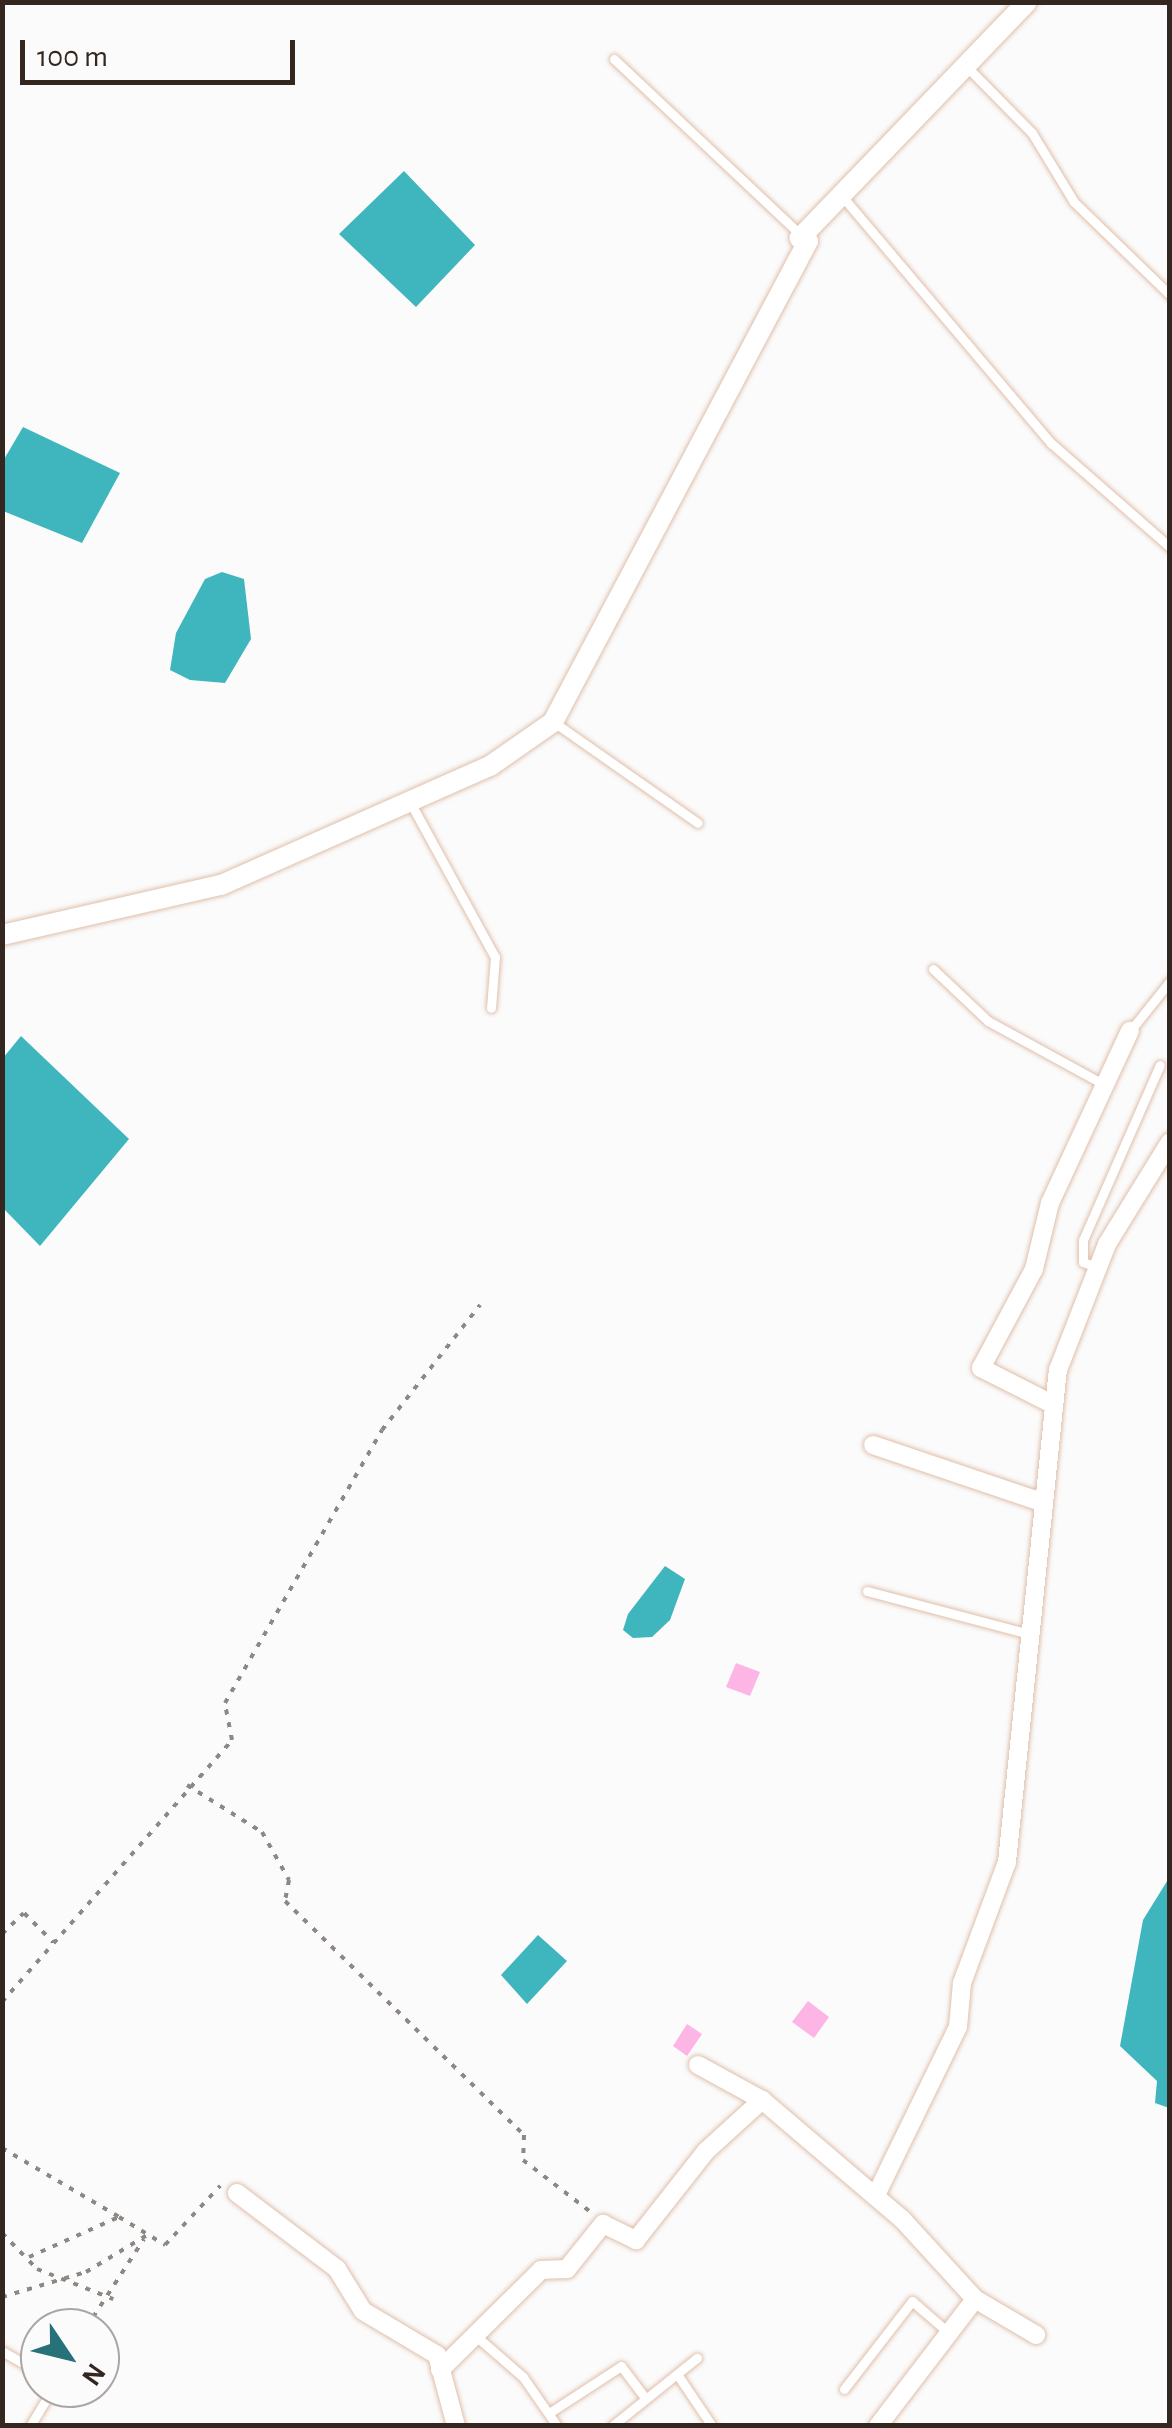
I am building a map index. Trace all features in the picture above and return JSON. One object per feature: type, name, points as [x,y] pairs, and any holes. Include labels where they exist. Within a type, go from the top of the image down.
[{"type":"street","points":[[2,934],[221,886],[490,766],[552,722],[808,241],[800,238],[968,67],[1026,2]]},
{"type":"street","points":[[1054,1405],[981,1368],[1034,1269],[1050,1203],[1130,1031]]},
{"type":"street","points":[[876,2194],[958,2027],[962,1983],[1000,1889],[1024,1754],[1026,1633],[1054,1405],[1096,1267],[1170,1142]]},
{"type":"street","points":[[872,1445],[1041,1502]]},
{"type":"street","points":[[698,2065],[762,2100],[876,2194],[975,2299],[1036,2335]]},
{"type":"street","points":[[440,2370],[541,2270],[566,2269],[604,2224],[636,2240],[706,2152],[762,2100]]},
{"type":"street","points":[[237,2192],[337,2269],[362,2311],[419,2337],[440,2370],[456,2426]]},
{"type":"street","points":[[878,2426],[975,2299]]},
{"type":"lane","points":[[614,58],[808,241]]},
{"type":"lane","points":[[968,67],[1032,134],[1074,202],[1170,295]]},
{"type":"lane","points":[[842,196],[1051,443],[1170,547]]},
{"type":"lane","points":[[552,722],[698,822]]},
{"type":"lane","points":[[410,802],[495,956],[491,1008]]},
{"type":"lane","points":[[934,969],[988,1021],[1103,1084]]},
{"type":"lane","points":[[1130,1031],[1170,982]]},
{"type":"lane","points":[[1096,1267],[1083,1262],[1083,1240],[1160,1065]]},
{"type":"lane","points":[[867,1591],[1026,1633]]},
{"type":"lane","points":[[844,2389],[912,2302],[948,2333]]},
{"type":"lane","points":[[477,2336],[549,2413],[556,2426]]},
{"type":"lane","points":[[612,2426],[697,2358]]},
{"type":"lane","points":[[549,2413],[621,2366],[646,2399]]},
{"type":"lane","points":[[677,2374],[712,2426]]},
{"type":"path","points":[[2,2002],[170,1816],[188,1785],[234,1735],[226,1703],[382,1430],[480,1305]]},
{"type":"path","points":[[188,1785],[262,1832],[289,1880],[285,1901],[524,2135],[523,2160],[604,2224]]},
{"type":"path","points":[[2,1934],[24,1912],[53,1942]]},
{"type":"path","points":[[2,2148],[165,2245],[220,2186],[237,2192]]},
{"type":"path","points":[[29,2257],[119,2217]]},
{"type":"path","points":[[2,2234],[29,2257],[68,2280],[113,2299]]},
{"type":"path","points":[[2,2297],[68,2280],[147,2236]]},
{"type":"path","points":[[97,2308],[147,2236]]},
{"type":"water","points":[[404,171],[475,245],[416,307],[339,234]]},
{"type":"water","points":[[23,427],[120,473],[82,543],[3,511],[3,461]]},
{"type":"water","points":[[222,572],[244,579],[251,639],[225,683],[190,680],[170,670],[176,633],[205,579]]},
{"type":"water","points":[[21,1036],[129,1139],[40,1246],[3,1208],[3,1058]]},
{"type":"water","points":[[665,1566],[685,1579],[670,1620],[652,1637],[633,1638],[623,1630],[628,1614]]},
{"type":"water","points":[[1169,1878],[1170,2108],[1155,2103],[1157,2081],[1120,2046],[1143,1920]]},
{"type":"water","points":[[538,1935],[567,1961],[527,2004],[501,1975]]},
{"type":"building","points":[[736,1663],[760,1672],[750,1696],[726,1687]]},
{"type":"building","points":[[808,2001],[829,2017],[814,2038],[792,2022]]},
{"type":"building","points":[[687,2024],[702,2034],[687,2056],[673,2046]]}]
